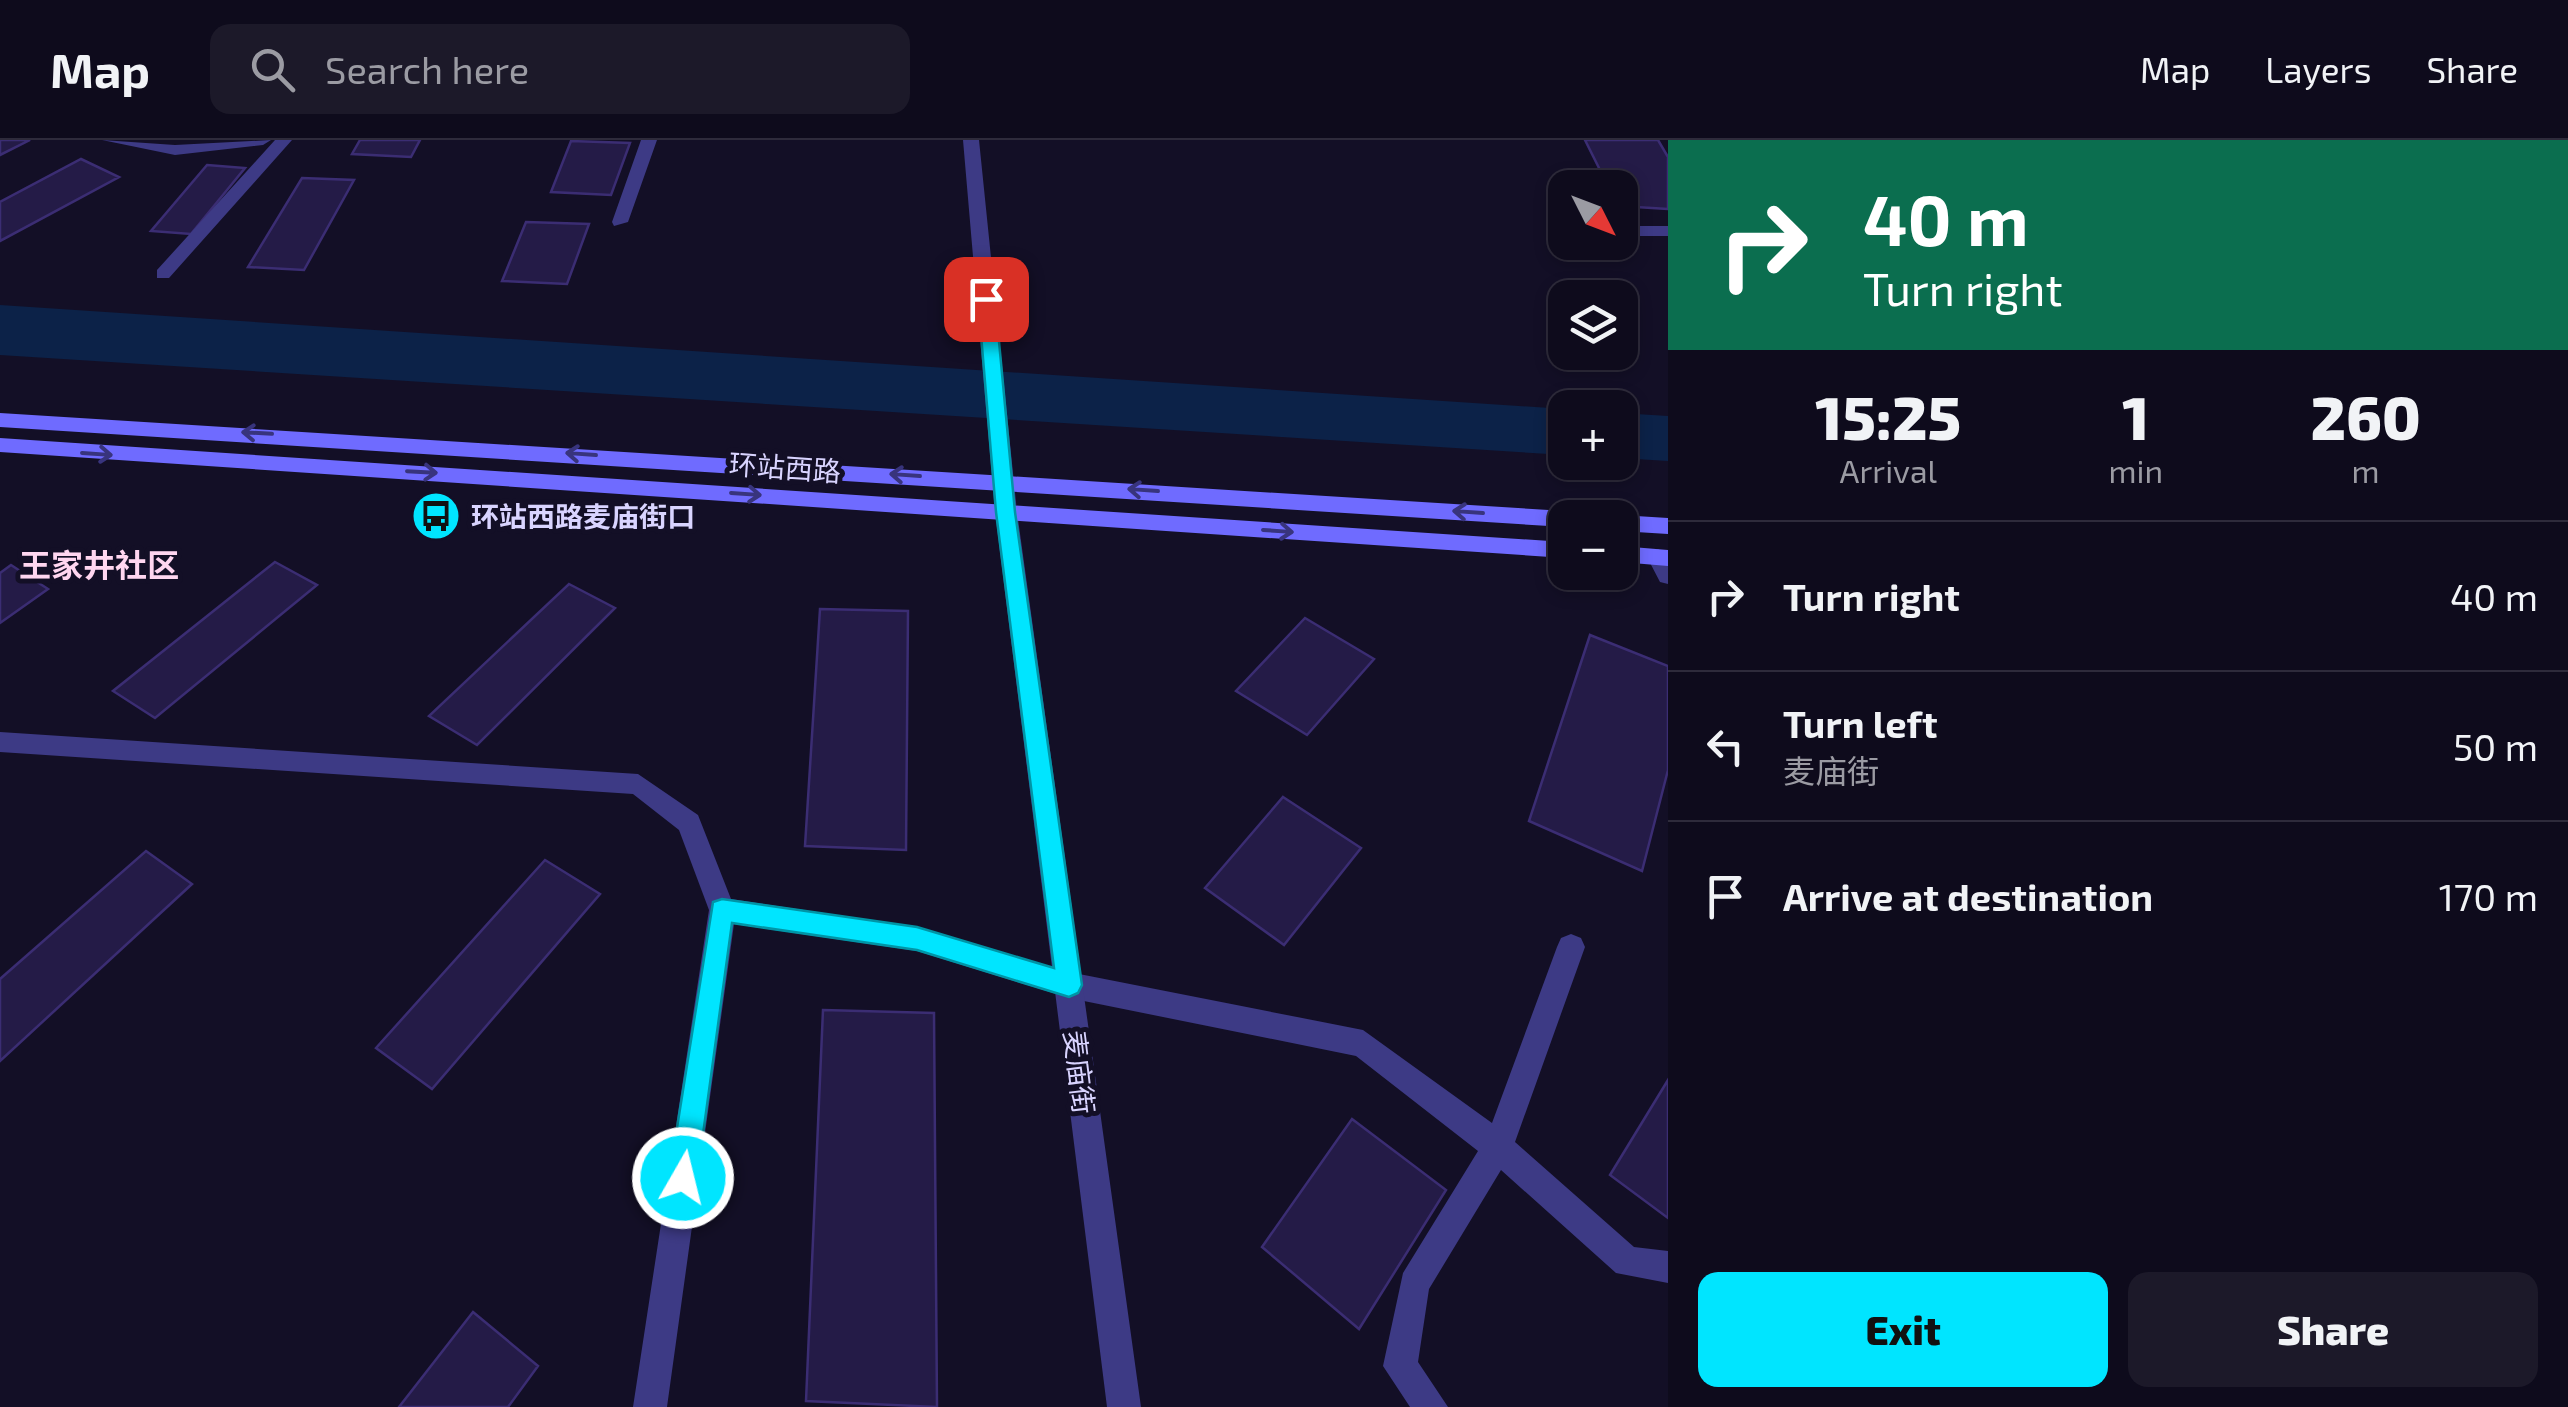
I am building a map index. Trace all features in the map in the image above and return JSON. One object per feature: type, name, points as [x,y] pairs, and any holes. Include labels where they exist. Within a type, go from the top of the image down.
[{"type":"main road","name":"环站西路","points":[[0,420],[1548,518]]},
{"type":"main road","name":"环站西路","points":[[0,445],[1548,549]]},
{"type":"main road","points":[[1638,524],[1668,526]]},
{"type":"main road","points":[[1638,558],[1665,563]]},
{"type":"street","points":[[110,140],[174,150],[263,140]]},
{"type":"street","points":[[163,274],[284,140]]},
{"type":"street","points":[[620,222],[649,140]]},
{"type":"street","name":"麦庙街","points":[[971,140],[1006,512],[1124,1407]]},
{"type":"street","points":[[1638,231],[1668,230]]},
{"type":"street","points":[[0,742],[638,784],[689,823],[722,910],[650,1407]]},
{"type":"street","points":[[722,910],[917,939],[1069,985],[1363,1044],[1498,1146],[1627,1262],[1668,1267]]},
{"type":"street","points":[[1431,1407],[1400,1366],[1414,1284],[1498,1146],[1571,947]]},
{"type":"water","points":[[0,305],[1548,408],[1548,454],[0,355]]},
{"type":"water","points":[[1638,414],[1668,416],[1668,461],[1638,459]]},
{"type":"building","points":[[0,140],[30,140],[0,155]]},
{"type":"building","points":[[360,140],[420,140],[411,157],[352,154]]},
{"type":"building","points":[[1585,140],[1658,140],[1668,157],[1668,209],[1638,207],[1638,170],[1600,170]]},
{"type":"building","points":[[571,141],[630,143],[611,195],[551,192]]},
{"type":"building","points":[[81,159],[119,177],[0,241],[0,202]]},
{"type":"building","points":[[207,165],[245,168],[191,234],[151,231]]},
{"type":"building","points":[[302,178],[354,180],[304,270],[248,267]]},
{"type":"building","points":[[526,222],[589,224],[567,284],[502,281]]},
{"type":"building","points":[[275,562],[317,585],[155,718],[113,691]]},
{"type":"building","points":[[11,565],[48,589],[0,623],[0,573]]},
{"type":"building","points":[[569,584],[615,608],[477,745],[429,716]]},
{"type":"building","points":[[820,609],[908,611],[906,850],[805,846]]},
{"type":"building","points":[[1305,618],[1374,659],[1307,735],[1236,691]]},
{"type":"building","points":[[1590,635],[1668,666],[1668,770],[1642,871],[1529,821]]},
{"type":"building","points":[[1283,797],[1361,848],[1284,945],[1205,888]]},
{"type":"building","points":[[146,851],[192,884],[0,1061],[0,979]]},
{"type":"building","points":[[545,860],[600,894],[432,1089],[376,1048]]},
{"type":"building","points":[[823,1010],[934,1013],[937,1407],[806,1401]]},
{"type":"building","points":[[1668,1080],[1668,1218],[1610,1175]]},
{"type":"building","points":[[1352,1119],[1446,1190],[1359,1329],[1262,1247]]},
{"type":"building","points":[[473,1312],[538,1366],[508,1407],[399,1407]]},
{"type":"place","name":"环站西路麦庙街口","points":[[436,516]]},
{"type":"district","name":"王家井社区","points":[[99,564]]},
{"type":"route","points":[[683,1178],[722,910],[917,939],[1069,985],[1006,512],[986,299]]}]
